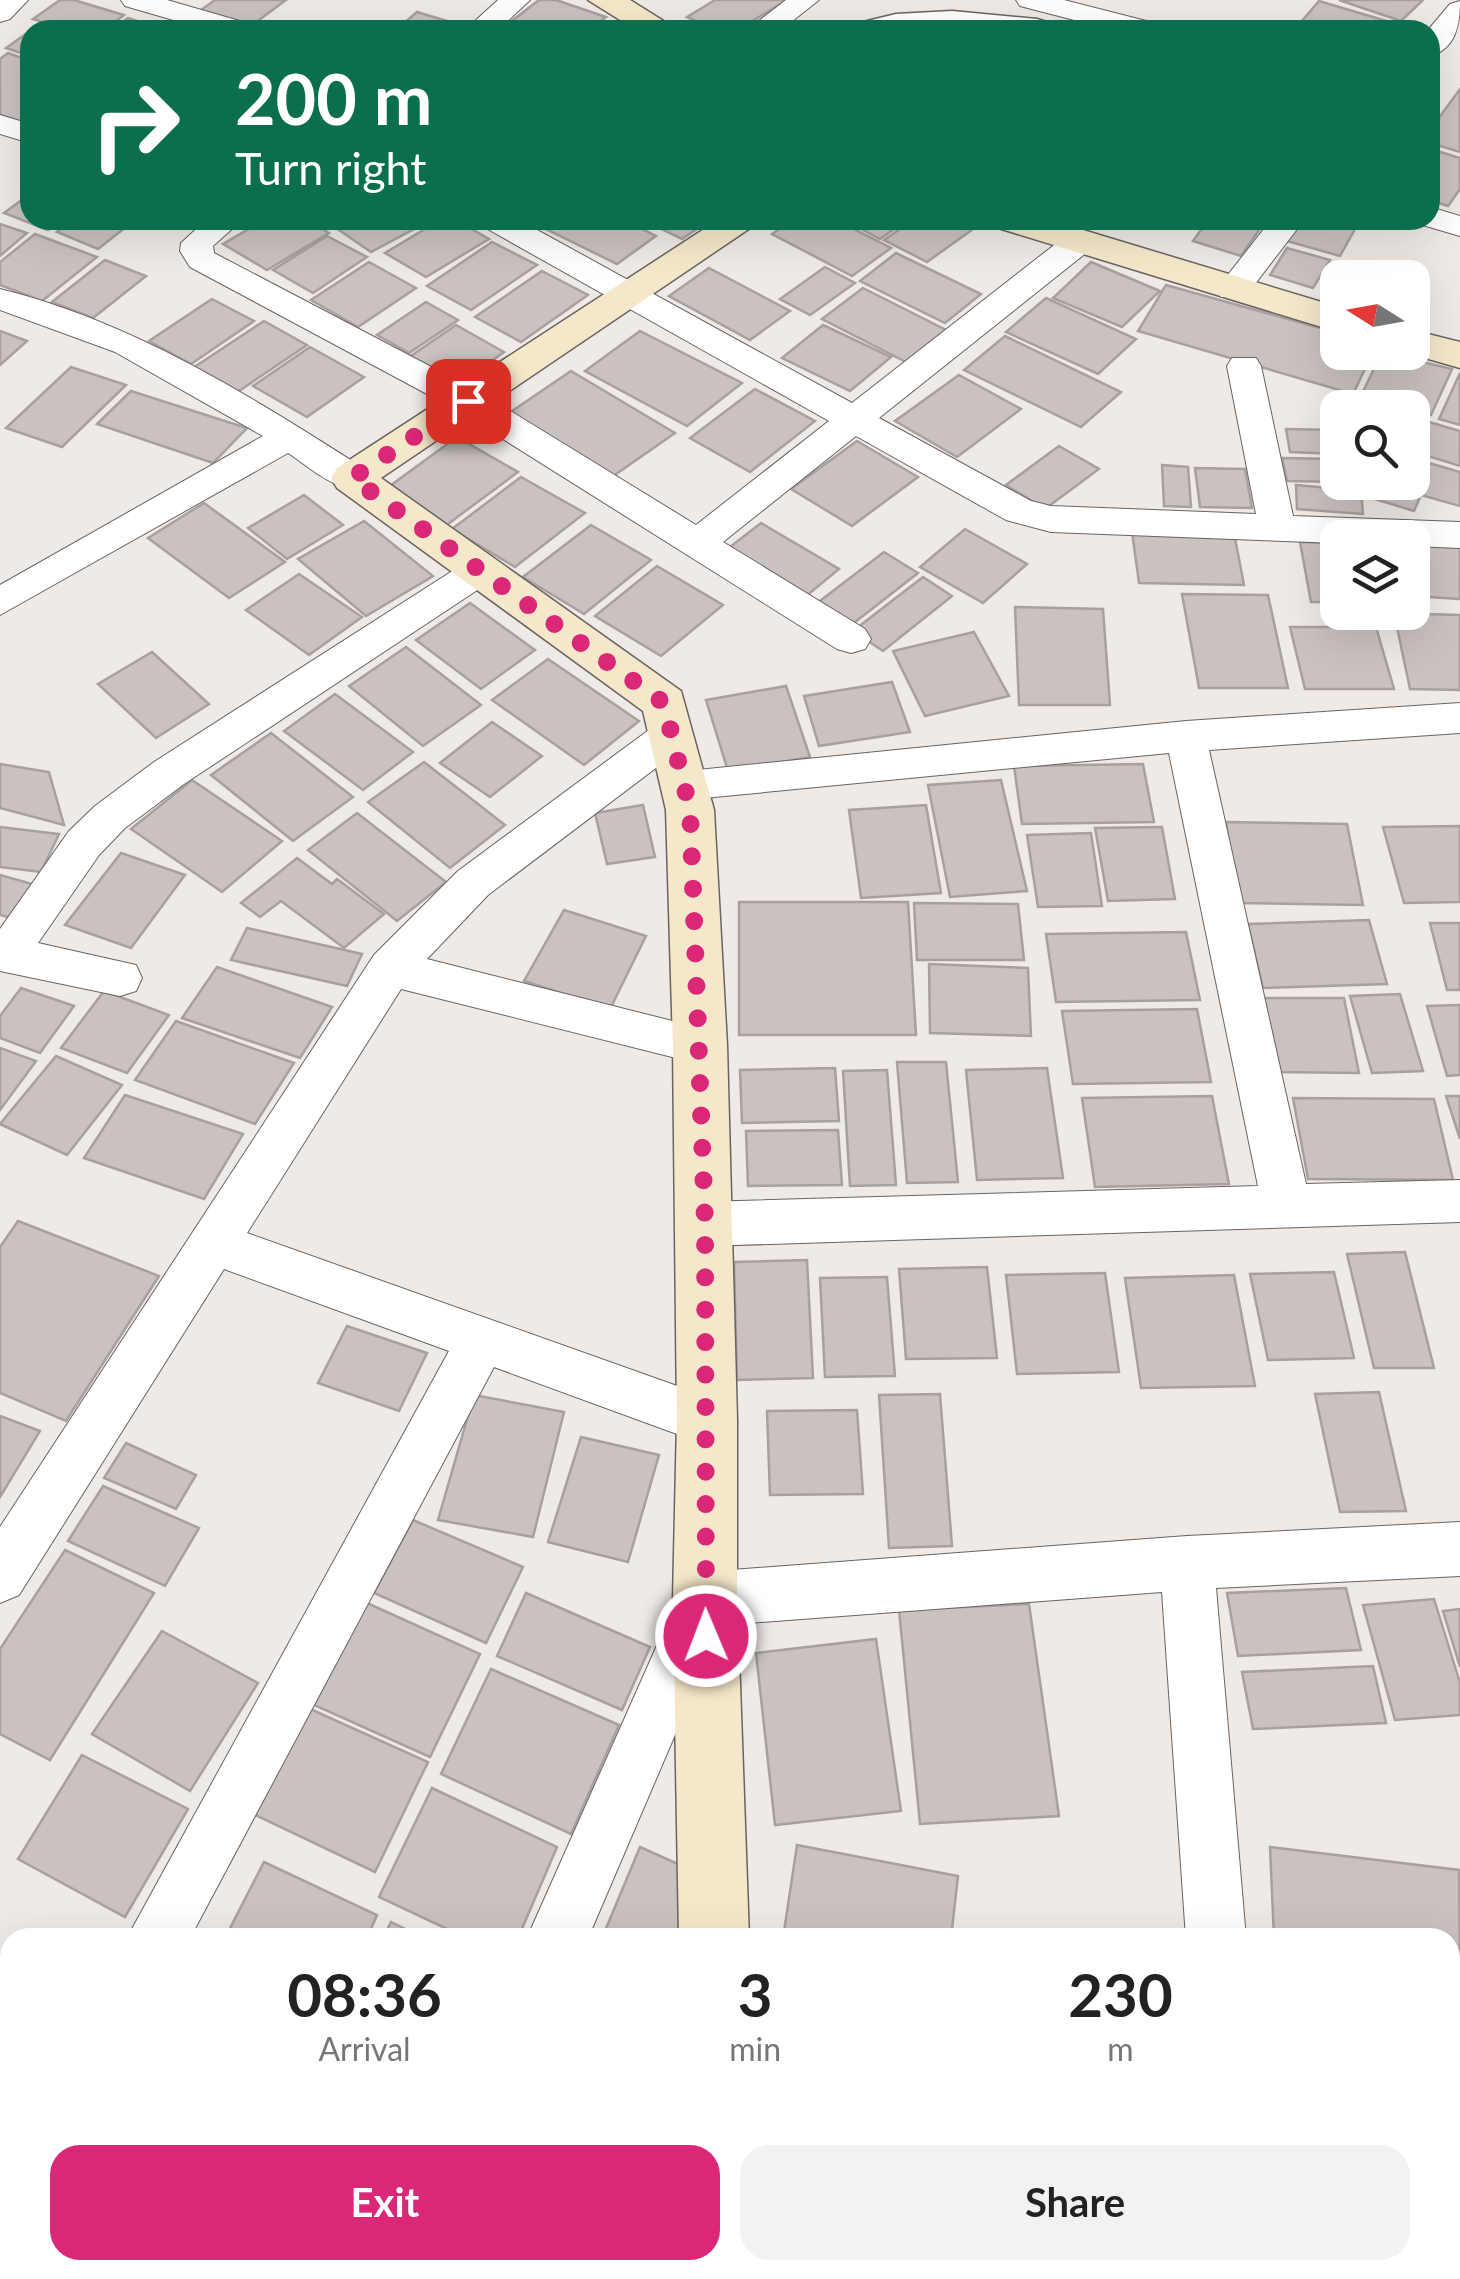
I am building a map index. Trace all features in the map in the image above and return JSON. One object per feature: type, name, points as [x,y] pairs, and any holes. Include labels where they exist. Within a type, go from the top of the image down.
[{"type":"street","points":[[0,13],[14,0]]},
{"type":"street","points":[[135,0],[205,20]]},
{"type":"street","points":[[492,20],[516,0]]},
{"type":"street","points":[[605,0],[642,20]]},
{"type":"street","points":[[777,20],[806,0]]},
{"type":"street","points":[[1030,0],[1098,15]]},
{"type":"street","points":[[1440,35],[1460,10]]},
{"type":"street","points":[[213,230],[197,243],[196,251],[202,260],[468,401],[851,639]]},
{"type":"street","points":[[514,230],[1019,510],[1051,519],[1460,535]]},
{"type":"street","points":[[352,478],[728,230]]},
{"type":"street","points":[[1041,230],[1320,315]]},
{"type":"street","points":[[1233,290],[1280,230]]},
{"type":"street","points":[[699,542],[859,420],[1078,242]]},
{"type":"street","points":[[0,299],[128,344],[289,438],[352,478],[664,703],[690,810],[700,1045],[707,1420],[705,1599],[714,1928]]},
{"type":"street","points":[[1430,347],[1460,355]]},
{"type":"street","points":[[1244,366],[1277,528]]},
{"type":"street","points":[[0,602],[16,575],[289,438]]},
{"type":"street","points":[[120,978],[3,954],[84,843],[110,818],[169,774],[480,570]]},
{"type":"street","points":[[684,784],[1186,736],[1460,718]]},
{"type":"street","points":[[0,1576],[390,968],[473,883],[672,735]]},
{"type":"street","points":[[1186,736],[1286,1205]]},
{"type":"street","points":[[390,968],[700,1045]]},
{"type":"street","points":[[705,1224],[1460,1201]]},
{"type":"street","points":[[215,1244],[707,1420]]},
{"type":"street","points":[[162,1928],[482,1340]]},
{"type":"street","points":[[705,1599],[1188,1563],[1460,1549]]},
{"type":"street","points":[[1188,1563],[1215,1928]]},
{"type":"street","points":[[561,1928],[705,1599]]},
{"type":"lane","points":[[873,20],[944,13],[1025,20]]},
{"type":"building","points":[[60,0],[74,0],[124,15],[117,20],[33,19]]},
{"type":"building","points":[[215,0],[286,0],[259,20],[232,20],[201,10]]},
{"type":"building","points":[[539,0],[556,0],[606,17],[602,20],[513,20]]},
{"type":"building","points":[[715,0],[787,0],[754,20],[687,17]]},
{"type":"building","points":[[1339,0],[1423,0],[1398,20]]},
{"type":"building","points":[[1319,1],[1383,20],[1303,20]]},
{"type":"building","points":[[417,12],[444,20],[408,20]]},
{"type":"building","points":[[20,38],[20,53],[6,48]]},
{"type":"building","points":[[8,53],[20,57],[19,122],[0,115],[0,59]]},
{"type":"building","points":[[1460,89],[1460,152],[1440,146],[1440,116]]},
{"type":"building","points":[[1440,152],[1460,158],[1460,189],[1448,206],[1440,203]]},
{"type":"building","points":[[20,201],[20,219],[4,213]]},
{"type":"building","points":[[0,224],[27,233],[0,256]]},
{"type":"building","points":[[60,230],[122,230],[98,249],[57,232]]},
{"type":"building","points":[[247,230],[329,233],[267,270],[223,244]]},
{"type":"building","points":[[339,230],[412,230],[371,252]]},
{"type":"building","points":[[423,230],[473,230],[489,239],[426,277],[385,253]]},
{"type":"building","points":[[548,230],[644,230],[656,236],[617,264]]},
{"type":"building","points":[[664,230],[695,230],[682,239]]},
{"type":"building","points":[[778,230],[856,230],[891,248],[852,276],[772,234]]},
{"type":"building","points":[[863,230],[893,230],[880,239]]},
{"type":"building","points":[[898,230],[972,230],[927,262],[884,240]]},
{"type":"building","points":[[1201,230],[1259,230],[1241,256],[1193,241]]},
{"type":"building","points":[[1293,230],[1354,230],[1340,256],[1287,241]]},
{"type":"building","points":[[35,234],[97,257],[42,301],[0,285],[0,262]]},
{"type":"building","points":[[327,236],[367,257],[313,293],[273,270]]},
{"type":"building","points":[[492,242],[537,265],[471,310],[427,286]]},
{"type":"building","points":[[1287,248],[1330,260],[1320,260],[1320,276],[1313,288],[1270,275]]},
{"type":"building","points":[[896,253],[981,294],[945,323],[860,281]]},
{"type":"building","points":[[105,260],[146,276],[93,318],[52,302]]},
{"type":"building","points":[[369,262],[416,288],[358,327],[311,300]]},
{"type":"building","points":[[1091,262],[1160,291],[1122,327],[1053,298]]},
{"type":"building","points":[[825,267],[855,283],[810,315],[780,299]]},
{"type":"building","points":[[709,268],[790,311],[750,340],[669,296]]},
{"type":"building","points":[[542,271],[588,295],[521,342],[475,317]]},
{"type":"building","points":[[1166,285],[1320,328],[1320,370],[1364,370],[1355,390],[1339,390],[1138,331]]},
{"type":"building","points":[[863,288],[946,330],[906,362],[822,319]]},
{"type":"building","points":[[1046,298],[1136,339],[1098,374],[1006,332]]},
{"type":"building","points":[[212,299],[254,321],[191,364],[149,341]]},
{"type":"building","points":[[426,302],[458,320],[409,353],[377,335]]},
{"type":"building","points":[[264,321],[307,345],[236,393],[193,368]]},
{"type":"building","points":[[456,325],[504,352],[456,386],[408,358]]},
{"type":"building","points":[[823,325],[891,357],[850,391],[782,358]]},
{"type":"building","points":[[0,331],[27,341],[0,365]]},
{"type":"building","points":[[640,331],[742,383],[687,426],[585,371]]},
{"type":"building","points":[[1005,336],[1121,392],[1081,427],[964,370]]},
{"type":"building","points":[[310,347],[364,377],[307,417],[253,386]]},
{"type":"building","points":[[1430,364],[1452,369],[1431,415],[1430,390],[1364,390],[1373,370],[1430,370]]},
{"type":"building","points":[[71,367],[126,385],[62,447],[6,428]]},
{"type":"building","points":[[571,371],[675,433],[609,479],[506,415]]},
{"type":"building","points":[[1460,373],[1460,425],[1439,419]]},
{"type":"building","points":[[959,375],[1021,409],[957,457],[895,421]]},
{"type":"building","points":[[755,389],[815,421],[750,472],[690,438]]},
{"type":"building","points":[[131,391],[247,428],[213,463],[97,424]]},
{"type":"building","points":[[1430,422],[1460,431],[1460,466],[1430,457]]},
{"type":"building","points":[[1286,429],[1320,430],[1320,453],[1290,452]]},
{"type":"building","points":[[457,437],[518,472],[444,527],[383,491]]},
{"type":"building","points":[[857,441],[918,477],[852,526],[791,489]]},
{"type":"building","points":[[1059,446],[1099,469],[1045,509],[1006,485]]},
{"type":"building","points":[[1282,458],[1320,459],[1320,482],[1287,481]]},
{"type":"building","points":[[1430,463],[1460,472],[1460,506],[1430,498]]},
{"type":"building","points":[[1162,465],[1188,467],[1191,507],[1164,506]]},
{"type":"building","points":[[1195,468],[1245,469],[1252,508],[1200,507]]},
{"type":"building","points":[[521,477],[585,513],[515,567],[452,529]]},
{"type":"building","points":[[1296,485],[1320,487],[1320,500],[1362,500],[1363,514],[1297,509]]},
{"type":"building","points":[[304,495],[343,525],[287,559],[248,528]]},
{"type":"building","points":[[1378,500],[1419,500],[1414,511]]},
{"type":"building","points":[[204,503],[285,562],[229,598],[148,538]]},
{"type":"building","points":[[364,521],[433,576],[366,616],[298,559]]},
{"type":"building","points":[[761,523],[839,569],[805,597],[726,550]]},
{"type":"building","points":[[591,525],[651,560],[584,614],[523,577]]},
{"type":"building","points":[[965,529],[1027,564],[983,603],[920,567]]},
{"type":"building","points":[[1132,532],[1234,533],[1244,585],[1139,583]]},
{"type":"building","points":[[1300,542],[1320,543],[1320,602],[1311,602]]},
{"type":"building","points":[[1430,542],[1460,544],[1460,599],[1430,597]]},
{"type":"building","points":[[884,552],[918,573],[850,626],[816,604]]},
{"type":"building","points":[[657,566],[723,605],[661,656],[595,616]]},
{"type":"building","points":[[299,574],[362,617],[309,655],[246,610]]},
{"type":"building","points":[[923,577],[952,596],[883,651],[853,631]]},
{"type":"building","points":[[1182,594],[1268,595],[1288,688],[1199,688]]},
{"type":"building","points":[[470,603],[535,650],[481,689],[416,640]]},
{"type":"building","points":[[1015,607],[1103,609],[1110,705],[1019,705]]},
{"type":"building","points":[[1430,614],[1460,615],[1460,690],[1410,689],[1398,630],[1430,630]]},
{"type":"building","points":[[1290,627],[1377,630],[1394,689],[1305,689]]},
{"type":"building","points":[[974,632],[1009,696],[925,716],[893,651]]},
{"type":"building","points":[[406,647],[481,705],[423,746],[349,686]]},
{"type":"building","points":[[152,652],[209,704],[156,738],[98,684]]},
{"type":"building","points":[[548,659],[639,721],[584,765],[492,700]]},
{"type":"building","points":[[892,682],[910,732],[819,746],[804,696]]},
{"type":"building","points":[[786,686],[810,757],[728,771],[706,700]]},
{"type":"building","points":[[335,694],[413,752],[363,790],[284,731]]},
{"type":"building","points":[[492,722],[542,756],[490,797],[440,763]]},
{"type":"building","points":[[271,733],[353,797],[293,841],[211,775]]},
{"type":"building","points":[[424,762],[505,825],[450,868],[368,802]]},
{"type":"building","points":[[0,764],[49,772],[64,825],[0,808]]},
{"type":"building","points":[[1143,764],[1154,822],[1022,824],[1014,766]]},
{"type":"building","points":[[192,780],[282,841],[222,892],[131,829]]},
{"type":"building","points":[[1001,780],[1027,891],[950,897],[928,785]]},
{"type":"building","points":[[643,805],[655,857],[607,864],[595,813]]},
{"type":"building","points":[[926,805],[941,893],[861,898],[849,810]]},
{"type":"building","points":[[357,813],[446,882],[397,921],[308,850]]},
{"type":"building","points":[[1226,822],[1347,824],[1363,905],[1238,903]]},
{"type":"building","points":[[1460,826],[1460,902],[1404,903],[1383,827]]},
{"type":"building","points":[[0,827],[59,834],[41,872],[0,867]]},
{"type":"building","points":[[1162,827],[1175,899],[1108,901],[1095,828]]},
{"type":"building","points":[[1091,833],[1102,906],[1038,907],[1027,835]]},
{"type":"building","points":[[121,853],[185,875],[131,948],[65,925]]},
{"type":"building","points":[[297,858],[332,884],[337,879],[384,914],[344,948],[281,901],[260,917],[241,903]]},
{"type":"building","points":[[0,875],[39,886],[16,919],[0,915]]},
{"type":"building","points":[[739,902],[908,902],[916,1035],[739,1035]]},
{"type":"building","points":[[914,903],[1018,904],[1024,960],[917,960]]},
{"type":"building","points":[[564,910],[646,936],[610,1009],[524,981]]},
{"type":"building","points":[[1369,920],[1387,984],[1263,988],[1248,924]]},
{"type":"building","points":[[1430,923],[1460,923],[1460,990],[1447,990]]},
{"type":"building","points":[[247,928],[362,954],[347,986],[231,960]]},
{"type":"building","points":[[1186,932],[1200,1000],[1056,1002],[1046,934]]},
{"type":"building","points":[[929,964],[1028,968],[1031,1036],[930,1033]]},
{"type":"building","points":[[217,967],[332,1007],[300,1058],[182,1018]]},
{"type":"building","points":[[21,988],[74,1006],[40,1053],[0,1038],[0,1016]]},
{"type":"building","points":[[104,991],[169,1015],[127,1073],[61,1048]]},
{"type":"building","points":[[1400,994],[1423,1071],[1372,1073],[1350,996]]},
{"type":"building","points":[[1260,998],[1344,998],[1359,1073],[1273,1072]]},
{"type":"building","points":[[1460,1005],[1460,1075],[1447,1076],[1427,1006]]},
{"type":"building","points":[[1197,1009],[1211,1082],[1073,1084],[1062,1011]]},
{"type":"building","points":[[176,1021],[294,1063],[255,1124],[135,1080]]},
{"type":"building","points":[[0,1048],[36,1061],[0,1110]]},
{"type":"building","points":[[56,1056],[122,1085],[67,1155],[0,1124]]},
{"type":"building","points":[[897,1062],[946,1062],[958,1182],[907,1183]]},
{"type":"building","points":[[835,1068],[839,1121],[742,1123],[740,1070]]},
{"type":"building","points":[[1047,1068],[1063,1178],[977,1180],[966,1070]]},
{"type":"building","points":[[887,1070],[896,1185],[850,1186],[843,1071]]},
{"type":"building","points":[[125,1095],[243,1134],[204,1199],[84,1158]]},
{"type":"building","points":[[1212,1096],[1229,1184],[1095,1187],[1082,1098]]},
{"type":"building","points":[[1446,1096],[1460,1096],[1460,1139]]},
{"type":"building","points":[[1293,1098],[1434,1099],[1453,1180],[1308,1179]]},
{"type":"building","points":[[838,1130],[842,1185],[748,1186],[746,1131]]},
{"type":"building","points":[[18,1221],[159,1276],[66,1421],[0,1393],[0,1247]]},
{"type":"building","points":[[1405,1252],[1434,1368],[1374,1368],[1347,1254]]},
{"type":"building","points":[[807,1260],[813,1378],[737,1380],[734,1262]]},
{"type":"building","points":[[987,1267],[997,1358],[906,1359],[899,1269]]},
{"type":"building","points":[[1334,1272],[1354,1358],[1268,1360],[1250,1274]]},
{"type":"building","points":[[1105,1273],[1119,1372],[1017,1374],[1006,1275]]},
{"type":"building","points":[[1234,1275],[1255,1386],[1141,1388],[1125,1278]]},
{"type":"building","points":[[887,1277],[895,1376],[825,1377],[820,1278]]},
{"type":"building","points":[[347,1326],[427,1353],[399,1411],[318,1383]]},
{"type":"building","points":[[1379,1392],[1406,1511],[1340,1512],[1315,1394]]},
{"type":"building","points":[[940,1394],[952,1546],[889,1548],[879,1395]]},
{"type":"building","points":[[474,1395],[564,1412],[533,1537],[438,1520]]},
{"type":"building","points":[[857,1410],[863,1494],[770,1495],[767,1411]]},
{"type":"building","points":[[0,1416],[40,1431],[0,1497]]},
{"type":"building","points":[[581,1437],[659,1455],[628,1562],[548,1542]]},
{"type":"building","points":[[126,1443],[196,1475],[176,1509],[104,1478]]},
{"type":"building","points":[[103,1486],[199,1528],[165,1586],[68,1541]]},
{"type":"building","points":[[413,1520],[523,1567],[486,1643],[374,1593]]},
{"type":"building","points":[[65,1550],[154,1593],[50,1760],[0,1734],[0,1649]]},
{"type":"building","points":[[1346,1588],[1361,1650],[1238,1656],[1227,1593]]},
{"type":"building","points":[[526,1593],[650,1647],[622,1710],[497,1656]]},
{"type":"building","points":[[1434,1599],[1460,1683],[1460,1715],[1395,1720],[1363,1605]]},
{"type":"building","points":[[367,1603],[480,1654],[430,1757],[314,1705]]},
{"type":"building","points":[[1029,1604],[1059,1816],[920,1824],[899,1610]]},
{"type":"building","points":[[1460,1609],[1460,1667],[1443,1611]]},
{"type":"building","points":[[162,1631],[258,1683],[190,1791],[92,1734]]},
{"type":"building","points":[[876,1639],[901,1811],[775,1825],[756,1653]]},
{"type":"building","points":[[1373,1666],[1386,1723],[1253,1729],[1242,1672]]},
{"type":"building","points":[[491,1669],[619,1725],[571,1834],[441,1774]]},
{"type":"building","points":[[308,1708],[428,1762],[375,1872],[253,1814]]},
{"type":"building","points":[[82,1755],[188,1809],[125,1917],[18,1859]]},
{"type":"building","points":[[432,1788],[557,1847],[522,1928],[445,1928],[379,1897]]},
{"type":"building","points":[[797,1845],[958,1876],[952,1928],[785,1928]]},
{"type":"building","points":[[640,1847],[711,1879],[692,1928],[606,1928]]},
{"type":"building","points":[[1270,1847],[1459,1870],[1460,1928],[1274,1928]]},
{"type":"building","points":[[264,1862],[377,1915],[371,1928],[230,1928]]},
{"type":"route","points":[[468,401],[352,478],[664,703],[690,810],[705,1224],[706,1636]]}]
